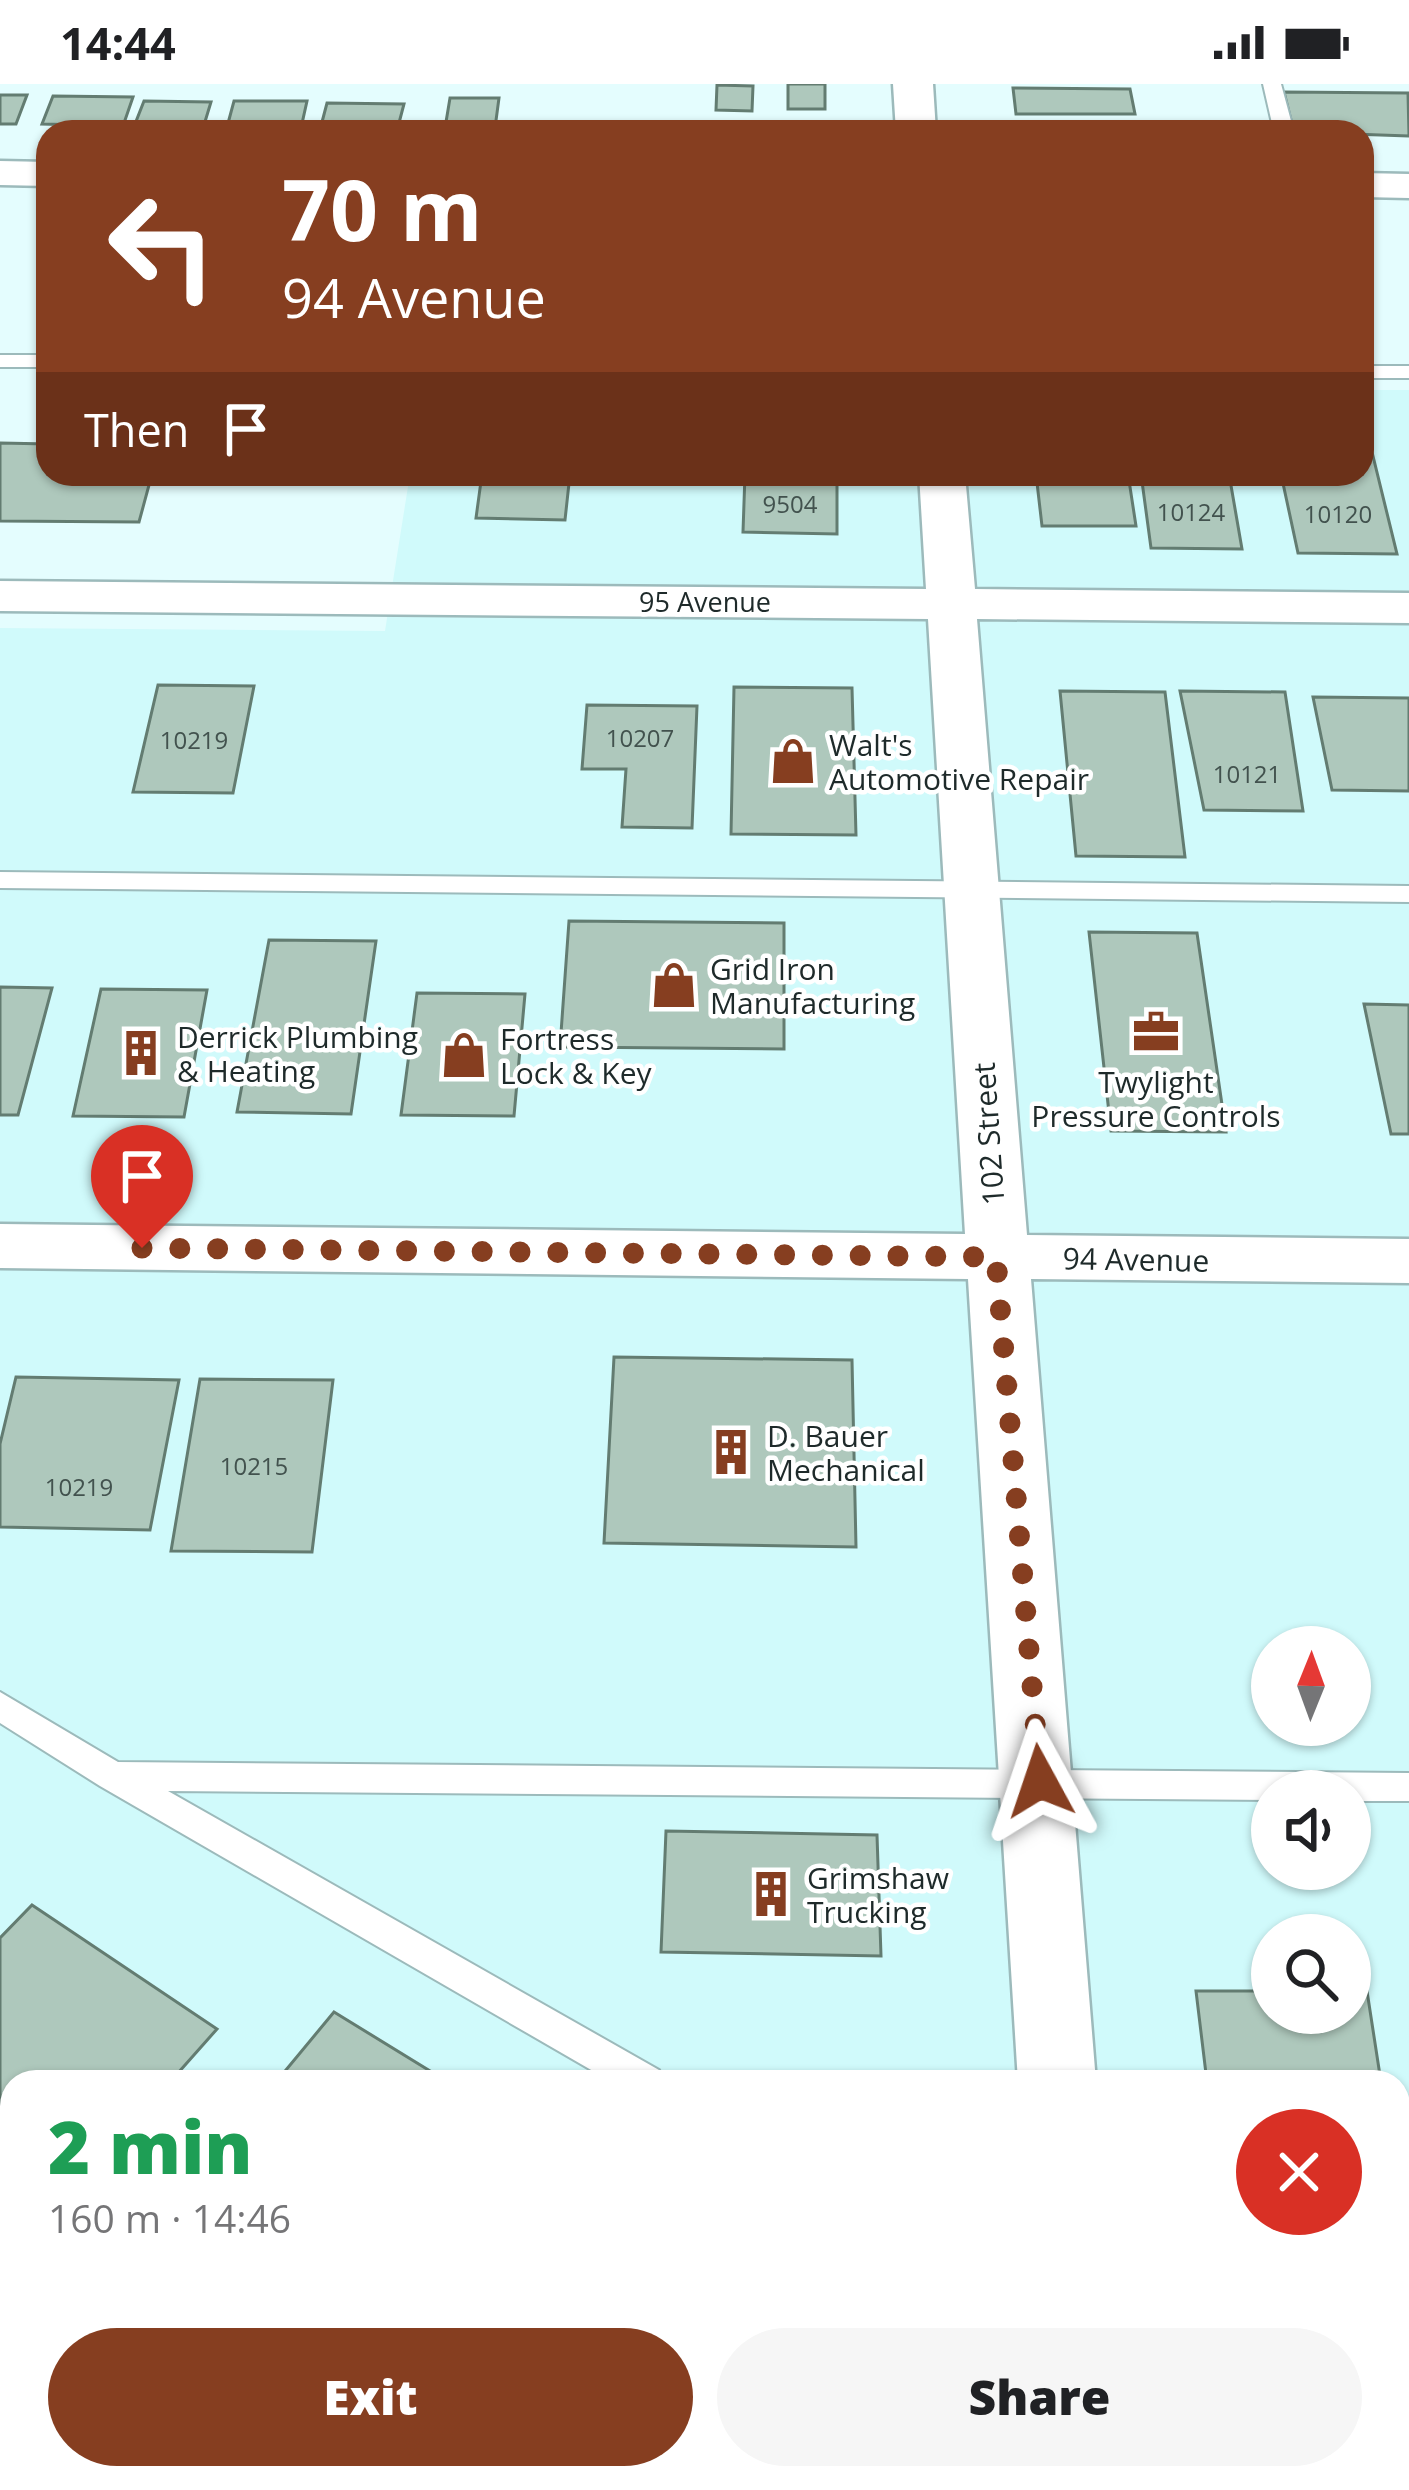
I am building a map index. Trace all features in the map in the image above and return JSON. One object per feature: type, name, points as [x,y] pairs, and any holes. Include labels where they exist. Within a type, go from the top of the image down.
[{"type":"street","points":[[913,84],[915,120]]},
{"type":"street","points":[[0,173],[36,174]]},
{"type":"street","points":[[1374,185],[1409,185]]},
{"type":"street","name":"102 Street","points":[[943,486],[996,1257],[1040,1781],[1056,2070]]},
{"type":"street","name":"95 Avenue","points":[[0,596],[1409,608]]},
{"type":"street","name":"94 Avenue","points":[[0,1246],[1409,1262]]},
{"type":"lane","points":[[1272,84],[1281,120]]},
{"type":"lane","points":[[0,361],[36,361]]},
{"type":"lane","points":[[1374,372],[1409,372]]},
{"type":"lane","points":[[0,880],[1409,894]]},
{"type":"lane","points":[[0,1706],[112,1776],[625,2070]]},
{"type":"lane","points":[[112,1776],[1409,1787]]},
{"type":"shaded area","points":[[1374,390],[1409,390],[1409,2070],[0,2070],[0,628],[385,631],[408,486],[1374,486]]},
{"type":"building","points":[[788,84],[825,84],[825,109],[788,109]]},
{"type":"building","points":[[717,85],[753,86],[752,111],[716,110]]},
{"type":"building","points":[[1013,88],[1130,89],[1135,114],[1016,114]]},
{"type":"building","points":[[1284,92],[1408,93],[1409,136],[1374,135],[1374,120],[1291,120]]},
{"type":"building","points":[[0,95],[27,95],[16,124],[0,124]]},
{"type":"building","points":[[53,96],[133,97],[125,120],[44,120]]},
{"type":"building","points":[[450,98],[499,98],[496,120],[446,120]]},
{"type":"building","points":[[144,101],[211,102],[206,120],[137,120]]},
{"type":"building","points":[[234,101],[307,101],[303,120],[229,120]]},
{"type":"building","points":[[327,103],[404,104],[400,120],[323,120]]},
{"type":"building","points":[[0,443],[36,444],[36,486],[149,486],[139,522],[0,521]]},
{"type":"building","points":[[1374,460],[1397,554],[1298,553],[1284,486],[1374,486]]},
{"type":"building","points":[[480,486],[569,486],[565,520],[476,518]]},
{"type":"building","points":[[745,486],[837,486],[837,534],[743,532]]},
{"type":"building","points":[[1037,486],[1130,486],[1136,526],[1042,526]]},
{"type":"building","points":[[1143,486],[1231,486],[1242,549],[1151,548]]},
{"type":"building","points":[[158,685],[254,686],[233,793],[133,792]]},
{"type":"building","name":"Walt's Automotive Repair","points":[[734,687],[852,688],[856,835],[731,834]]},
{"type":"building","points":[[1060,691],[1165,692],[1185,857],[1076,856]]},
{"type":"building","points":[[1180,691],[1285,692],[1303,811],[1204,810]]},
{"type":"building","points":[[1313,697],[1409,698],[1409,791],[1332,790]]},
{"type":"building","points":[[587,705],[697,706],[692,828],[622,827],[626,769],[582,769]]},
{"type":"building","name":"Grid Iron Manufacturing","points":[[569,921],[784,923],[784,1049],[560,1047]]},
{"type":"building","name":"Twylight Pressure Controls","points":[[1089,932],[1197,933],[1226,1132],[1111,1131]]},
{"type":"building","points":[[269,940],[376,941],[351,1114],[237,1112]]},
{"type":"building","points":[[0,987],[52,988],[18,1115],[0,1115]]},
{"type":"building","name":"Derrick Plumbing & Heating","points":[[101,989],[207,990],[184,1117],[73,1116]]},
{"type":"building","name":"Fortress Lock & Key","points":[[417,993],[525,994],[514,1116],[401,1115]]},
{"type":"building","points":[[1364,1004],[1409,1005],[1409,1134],[1391,1134]]},
{"type":"building","name":"D. Bauer Mechanical","points":[[614,1357],[852,1360],[856,1547],[604,1543]]},
{"type":"building","points":[[16,1377],[179,1380],[150,1530],[0,1527],[0,1444]]},
{"type":"building","points":[[200,1379],[333,1380],[312,1552],[171,1551]]},
{"type":"building","name":"Grimshaw Trucking","points":[[666,1831],[877,1835],[881,1956],[661,1952]]},
{"type":"building","points":[[32,1905],[217,2029],[181,2070],[0,2070],[0,1938]]},
{"type":"building","points":[[1196,1991],[1251,1991],[1251,2034],[1371,2034],[1371,2017],[1379,2070],[1206,2070]]},
{"type":"building","points":[[334,2012],[428,2070],[286,2070]]},
{"type":"place","name":"Walt's Automotive Repair","points":[[793,761]]},
{"type":"place","name":"Grid Iron Manufacturing","points":[[674,985]]},
{"type":"place","name":"Twylight Pressure Controls","points":[[1156,1032]]},
{"type":"place","name":"Derrick Plumbing & Heating","points":[[141,1053]]},
{"type":"place","name":"Fortress Lock & Key","points":[[464,1055]]},
{"type":"place","name":"D. Bauer Mechanical","points":[[731,1452]]},
{"type":"place","name":"Grimshaw Trucking","points":[[771,1894]]},
{"type":"route","points":[[142,1248],[996,1257],[1040,1781]]}]
